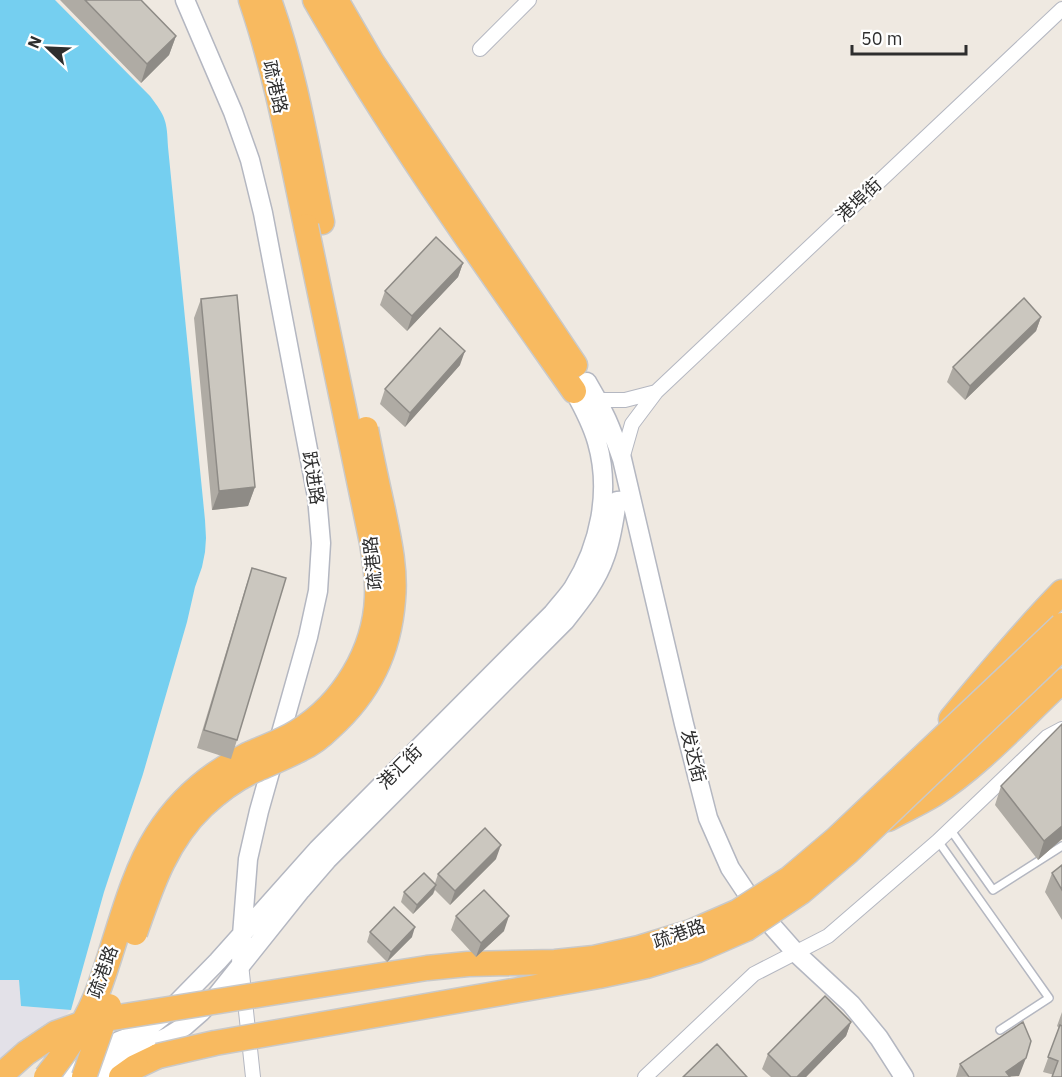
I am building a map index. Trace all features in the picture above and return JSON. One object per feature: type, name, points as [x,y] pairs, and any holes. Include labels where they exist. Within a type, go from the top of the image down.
[{"type":"highway","name":"疏港路","points":[[250,0],[262,35],[314,224]]},
{"type":"highway","name":"疏港路","points":[[46,1077],[82,1026],[96,996],[144,859],[170,816],[191,793],[219,771],[278,742],[314,720],[332,704],[348,684],[360,663],[374,620],[377,597],[372,543],[314,224],[293,77],[269,0]]},
{"type":"highway","points":[[315,0],[358,74],[397,134],[586,391]]},
{"type":"highway","points":[[336,0],[372,62],[586,391]]},
{"type":"highway","points":[[84,1077],[151,888],[170,847],[203,806],[227,787],[254,771],[304,748],[324,734],[361,694],[375,671],[384,649],[394,598],[389,541],[314,224]]},
{"type":"highway","points":[[914,766],[995,665],[1062,592]]},
{"type":"highway","name":"疏港路","points":[[0,1076],[26,1053],[56,1033],[87,1022],[427,968],[594,958],[639,948],[691,932],[737,912],[790,878],[836,839],[1062,625]]},
{"type":"highway","name":"疏港路","points":[[121,1077],[158,1056],[190,1047],[599,976],[646,966],[698,950],[746,929],[801,892],[848,852],[1062,648]]},
{"type":"highway","points":[[875,826],[933,795],[960,775],[1062,681]]},
{"type":"street","name":"跃进路","points":[[185,0],[233,112],[250,160],[263,213],[317,497],[321,543],[318,591],[308,637],[259,811],[248,859],[241,964]]},
{"type":"street","points":[[480,49],[529,0]]},
{"type":"street","name":"港埠街","points":[[622,459],[632,424],[656,392],[1062,9]]},
{"type":"street","name":"港汇街","points":[[96,1077],[119,1060],[169,1036],[201,1012],[327,860],[565,621],[586,594],[605,559],[613,531],[617,500],[603,468],[597,441],[586,414],[586,391]]},
{"type":"street","points":[[586,391],[625,400],[656,392]]},
{"type":"street","name":"发达街","points":[[586,391],[609,422],[622,459],[617,500],[684,724],[708,818],[730,868],[758,910],[796,952],[851,1004],[879,1038],[904,1077]]},
{"type":"street","name":"港汇街","points":[[68,1077],[99,1052],[137,1034],[168,1012],[218,962],[318,849],[553,613],[572,590],[587,562],[599,530],[617,500]]},
{"type":"street","points":[[645,1077],[754,974],[828,936],[938,841],[1047,737],[1062,729]]},
{"type":"street","points":[[241,964],[253,1077]]},
{"type":"lane","points":[[950,829],[993,890],[1062,846]]},
{"type":"lane","points":[[938,841],[1049,998],[1000,1030]]},
{"type":"shaded area","points":[[0,980],[19,980],[21,1006],[71,1010],[3,1077],[0,1077]]},
{"type":"water","points":[[0,0],[55,0],[150,96],[165,120],[205,520],[205,552],[187,622],[143,774],[104,892],[71,1010],[21,1006],[19,980],[0,980]]},
{"type":"building","points":[[85,0],[141,0],[176,36],[147,64]]},
{"type":"building","points":[[436,237],[463,263],[412,316],[385,291]]},
{"type":"building","points":[[237,295],[255,487],[219,491],[201,299]]},
{"type":"building","points":[[1024,298],[1041,317],[970,386],[953,367]]},
{"type":"building","points":[[440,328],[465,351],[410,413],[385,389]]},
{"type":"building","points":[[252,568],[286,578],[237,740],[204,730]]},
{"type":"building","points":[[1062,724],[1062,826],[1044,841],[1001,786]]},
{"type":"building","points":[[485,828],[501,845],[455,891],[438,874]]},
{"type":"building","points":[[1062,865],[1062,890],[1052,873]]},
{"type":"building","points":[[424,873],[436,885],[417,905],[404,892]]},
{"type":"building","points":[[484,890],[509,916],[481,943],[456,916]]},
{"type":"building","points":[[394,907],[415,927],[391,952],[370,932]]},
{"type":"building","points":[[825,996],[851,1022],[797,1077],[791,1077],[768,1054]]},
{"type":"building","points":[[1023,1022],[1031,1041],[1026,1058],[1006,1072],[1010,1077],[969,1077],[960,1064]]},
{"type":"building","points":[[1060,1025],[1062,1026],[1062,1077],[1052,1077],[1058,1061],[1048,1057]]},
{"type":"building","points":[[717,1044],[747,1077],[683,1077]]}]
